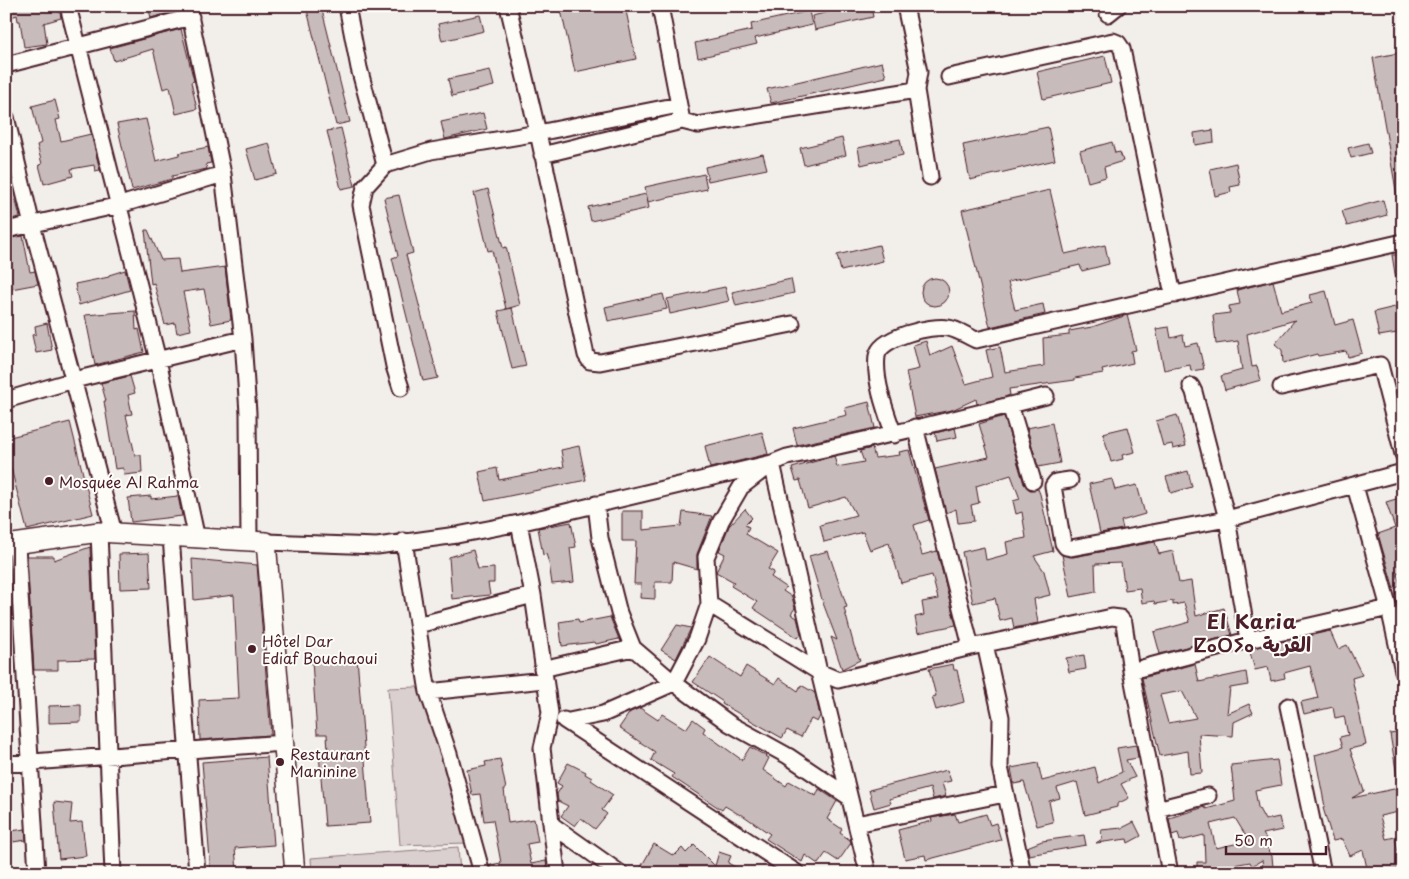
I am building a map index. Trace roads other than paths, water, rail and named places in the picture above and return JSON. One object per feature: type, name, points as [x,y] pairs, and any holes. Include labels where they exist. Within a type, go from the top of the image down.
[{"type":"street","points":[[68,6],[120,204],[158,360],[197,539]]},
{"type":"street","points":[[347,6],[359,68],[385,165]]},
{"type":"street","points":[[508,6],[538,133],[586,355],[590,361],[600,362],[792,324]]},
{"type":"street","points":[[660,6],[682,121]]},
{"type":"street","points":[[905,6],[919,72],[916,90],[930,178]]},
{"type":"street","points":[[6,65],[190,12],[223,174],[243,339],[257,542],[283,743],[295,873]]},
{"type":"street","points":[[949,76],[1113,41],[1118,43],[1122,48],[1171,286],[1175,295]]},
{"type":"street","points":[[542,154],[682,121],[698,125],[916,90]]},
{"type":"street","points":[[401,388],[394,366],[361,205],[365,187],[385,165],[431,151],[538,133],[679,105]]},
{"type":"street","points":[[6,117],[32,226],[74,380],[106,533],[109,756],[113,873]]},
{"type":"street","points":[[6,230],[32,226],[120,204],[223,174]]},
{"type":"street","points":[[894,435],[880,392],[877,355],[885,344],[892,339],[917,331],[947,327],[976,340],[1403,242]]},
{"type":"street","points":[[6,400],[74,380],[243,339]]},
{"type":"street","points":[[1281,387],[1380,365],[1403,454]]},
{"type":"street","points":[[1191,386],[1227,519],[1248,640]]},
{"type":"street","points":[[37,873],[30,761],[12,545],[106,533],[257,542],[377,546],[457,535],[519,523],[772,463],[786,457],[894,435],[915,427],[1046,396]]},
{"type":"street","points":[[1010,405],[1033,482]]},
{"type":"street","points":[[915,427],[1001,718],[1000,767],[1023,873]]},
{"type":"street","points":[[569,721],[603,714],[674,683],[697,640],[709,604],[706,557],[721,520],[741,487],[772,463]]},
{"type":"street","points":[[772,463],[818,672],[868,873]]},
{"type":"street","points":[[1070,480],[1053,483],[1063,543],[1066,547],[1227,519],[1403,472]]},
{"type":"street","points":[[1355,486],[1403,671]]},
{"type":"street","points":[[596,504],[600,538],[619,613],[633,648],[674,683],[730,724],[788,756],[849,797]]},
{"type":"street","points":[[519,523],[533,595],[550,713],[542,748],[544,778],[552,825],[557,873]]},
{"type":"street","points":[[171,537],[197,873]]},
{"type":"street","points":[[404,541],[428,692],[449,754],[482,873]]},
{"type":"street","points":[[418,625],[533,595]]},
{"type":"street","points":[[709,604],[818,672],[838,680],[978,645],[1112,617],[1120,618],[1124,623],[1131,672],[1170,873]]},
{"type":"street","points":[[1131,672],[1248,640],[1388,608]]},
{"type":"street","points":[[428,692],[543,674],[633,648]]},
{"type":"street","points":[[1288,706],[1323,873]]},
{"type":"street","points":[[550,713],[569,721],[797,873]]},
{"type":"street","points":[[6,764],[283,743]]},
{"type":"street","points":[[856,824],[1005,794]]},
{"type":"street","points":[[1157,809],[1208,796]]},
{"type":"street","points":[[552,825],[620,873]]},
{"type":"place","name":"Mosquée Al Rahma","points":[[49,481]]},
{"type":"place","name":"Hôtel Dar Ediaf Bouchaoui","points":[[252,649]]},
{"type":"place","name":"Restaurant Maninine","points":[[280,762]]},
{"type":"district","name":"El Karia ⵇⴰⵔⵢⴰ القرية","points":[[1252,632]]}]
